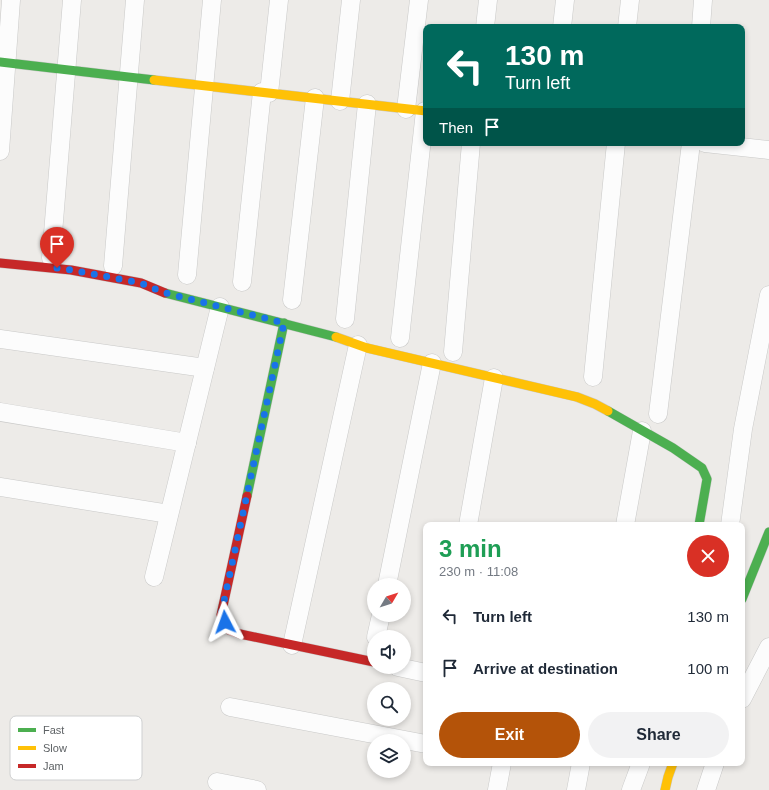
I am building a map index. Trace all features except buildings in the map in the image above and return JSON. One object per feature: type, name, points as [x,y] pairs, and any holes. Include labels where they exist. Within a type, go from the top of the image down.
[{"type":"street","points":[[0,151],[3,63],[11,0]]},
{"type":"street","points":[[52,258],[72,0]]},
{"type":"street","points":[[113,266],[135,0]]},
{"type":"street","points":[[187,275],[212,0]]},
{"type":"street","points":[[242,282],[279,0]]},
{"type":"street","points":[[340,101],[351,0]]},
{"type":"street","points":[[406,109],[419,0]]},
{"type":"street","points":[[485,24],[488,0]]},
{"type":"street","points":[[562,24],[564,0]]},
{"type":"street","points":[[627,24],[630,0]]},
{"type":"street","points":[[701,24],[703,0]]},
{"type":"street","points":[[3,63],[423,111]]},
{"type":"street","points":[[292,300],[315,98]]},
{"type":"street","points":[[345,319],[367,104]]},
{"type":"street","points":[[400,338],[423,137]]},
{"type":"street","points":[[453,352],[471,146]]},
{"type":"street","points":[[593,377],[616,146]]},
{"type":"street","points":[[658,414],[691,146]]},
{"type":"street","points":[[732,146],[769,150]]},
{"type":"street","points":[[0,263],[71,270],[141,283],[162,292],[329,335],[358,345],[577,397],[595,404],[673,448],[702,468],[707,479],[700,522]]},
{"type":"street","points":[[730,522],[743,429],[769,295]]},
{"type":"street","points":[[154,577],[220,306]]},
{"type":"street","points":[[284,323],[221,615],[229,630],[240,634],[292,645],[367,656]]},
{"type":"street","points":[[0,339],[205,368]]},
{"type":"street","points":[[292,645],[358,345]]},
{"type":"street","points":[[388,578],[432,363]]},
{"type":"street","points":[[469,522],[494,378]]},
{"type":"street","points":[[0,412],[187,443]]},
{"type":"street","points":[[626,522],[642,431]]},
{"type":"street","points":[[0,487],[169,514]]},
{"type":"street","points":[[745,592],[769,532]]},
{"type":"street","points":[[745,693],[769,647]]},
{"type":"street","points":[[411,670],[423,672]]},
{"type":"street","points":[[230,707],[423,743]]},
{"type":"street","points":[[497,790],[501,766]]},
{"type":"street","points":[[576,790],[580,766]]},
{"type":"street","points":[[631,790],[640,766]]},
{"type":"street","points":[[664,790],[672,766]]},
{"type":"street","points":[[706,790],[714,766]]},
{"type":"street","points":[[217,782],[257,790]]},
{"type":"traffic: fast","points":[[0,62],[154,80]]},
{"type":"traffic: fast","points":[[165,293],[336,337]]},
{"type":"traffic: fast","points":[[247,496],[284,323]]},
{"type":"traffic: fast","points":[[608,411],[673,448],[702,468],[707,479],[700,522]]},
{"type":"traffic: fast","points":[[745,592],[769,532]]},
{"type":"traffic: slow","points":[[154,80],[423,111]]},
{"type":"traffic: slow","points":[[336,337],[367,348],[577,397],[608,411]]},
{"type":"traffic: slow","points":[[665,790],[672,766]]},
{"type":"traffic: jam","points":[[0,263],[71,270],[141,283],[165,293]]},
{"type":"traffic: jam","points":[[247,496],[221,615],[229,630],[240,634],[367,661]]},
{"type":"route","points":[[57,268],[141,283],[162,292],[284,323],[221,615],[225,622]]}]
